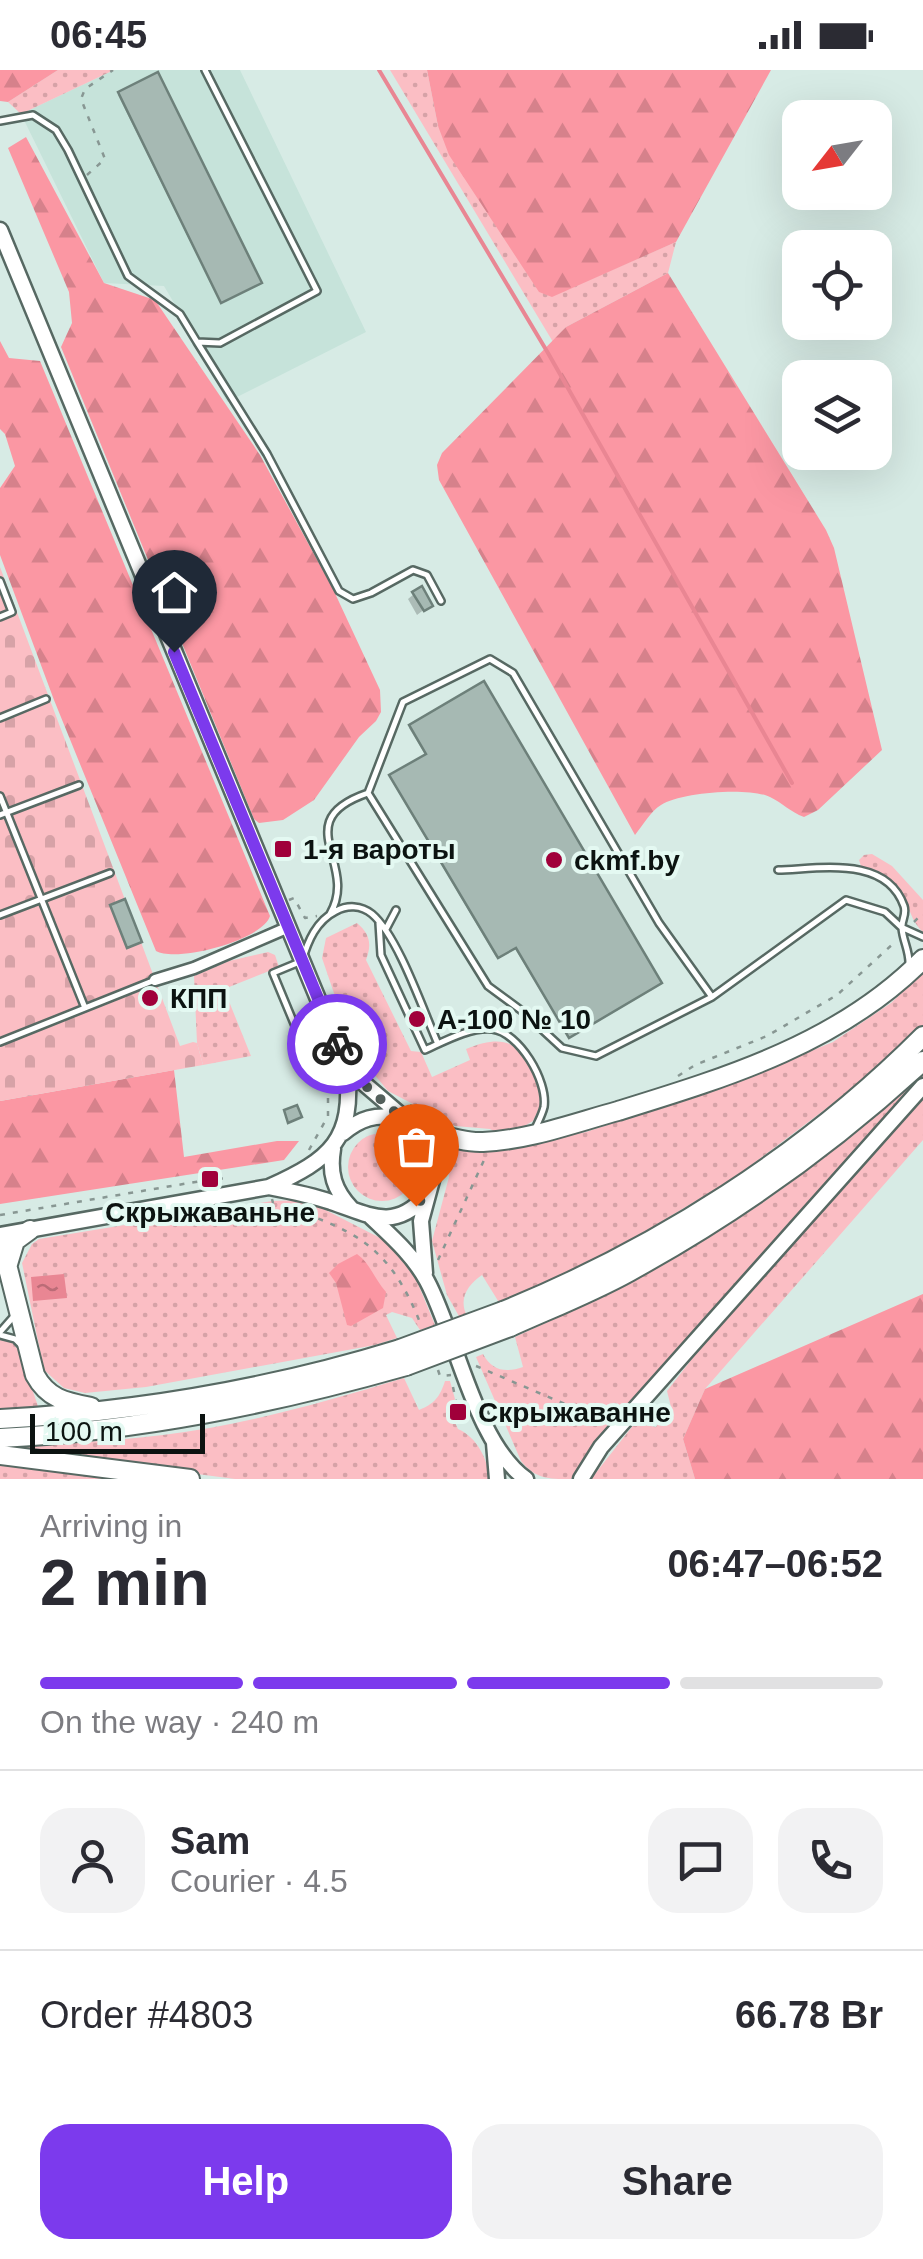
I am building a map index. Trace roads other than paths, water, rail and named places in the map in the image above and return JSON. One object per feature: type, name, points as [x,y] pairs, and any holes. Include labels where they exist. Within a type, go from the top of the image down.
[{"type":"highway","points":[[410,1123],[481,1143],[532,1135],[686,1090],[748,1068],[848,1021],[876,1002],[923,959]]},
{"type":"highway","points":[[507,1318],[712,1203],[853,1102],[923,1036]]},
{"type":"highway","points":[[0,1438],[217,1414],[318,1391],[625,1274],[708,1226],[811,1156],[923,1061]]},
{"type":"highway","points":[[4,1265],[15,1241],[30,1230]]},
{"type":"highway","points":[[0,1236],[4,1265],[42,1389],[59,1400],[111,1411]]},
{"type":"highway","points":[[0,1419],[111,1411],[403,1358]]},
{"type":"highway","points":[[0,1456],[190,1479]]},
{"type":"main road","points":[[0,230],[347,1069],[350,1096],[330,1164],[334,1186],[355,1212]]},
{"type":"main road","points":[[347,1069],[410,1123],[433,1154],[434,1173],[421,1221],[427,1281],[457,1373],[494,1442],[526,1479]]},
{"type":"main road","points":[[581,1479],[600,1447],[923,1086]]},
{"type":"main road","points":[[342,1133],[366,1118],[382,1115],[410,1123]]},
{"type":"main road","points":[[0,1236],[269,1187],[306,1170],[333,1149]]},
{"type":"main road","points":[[269,1187],[334,1202],[371,1218],[407,1251],[427,1281]]},
{"type":"main road","points":[[371,1218],[405,1214],[428,1192]]},
{"type":"main road","points":[[494,1442],[497,1479]]},
{"type":"street","points":[[155,980],[194,968],[289,927]]},
{"type":"lane","points":[[197,342],[220,343],[318,291],[205,70]]},
{"type":"lane","points":[[0,124],[33,114],[56,130],[128,276],[180,314],[267,454],[339,592],[353,599],[371,594],[413,570],[427,575],[441,601]]},
{"type":"lane","points":[[0,581],[12,612],[0,617]]},
{"type":"lane","points":[[368,793],[403,702],[490,658],[512,673],[659,923],[712,997]]},
{"type":"lane","points":[[0,718],[46,699]]},
{"type":"lane","points":[[3,814],[79,785]]},
{"type":"lane","points":[[335,1038],[306,1050],[273,973],[302,961],[314,930],[337,902],[326,824],[332,812],[351,798],[368,793]]},
{"type":"lane","points":[[368,793],[488,986],[562,1048],[596,1056],[712,997],[846,900],[885,912],[904,930],[923,937]]},
{"type":"lane","points":[[0,796],[3,814],[85,1008]]},
{"type":"lane","points":[[778,870],[858,868],[879,877],[904,905],[904,930],[910,953],[908,974]]},
{"type":"lane","points":[[0,916],[110,873]]},
{"type":"lane","points":[[330,914],[352,906],[371,912],[386,929],[438,1044]]},
{"type":"lane","points":[[386,929],[396,910]]},
{"type":"lane","points":[[379,923],[382,955],[425,1050],[484,1028],[507,1034],[522,1046],[545,1104],[532,1135]]},
{"type":"lane","points":[[0,1042],[155,980]]},
{"type":"lane","points":[[20,1308],[0,1333],[15,1339],[28,1351]]},
{"type":"water","points":[[64,1274],[67,1298],[33,1301],[31,1277]]},
{"type":"waterway","points":[[379,70],[548,353],[792,783]]},
{"type":"place","name":"1-я вароты","points":[[283,849]]},
{"type":"place","name":"ckmf.by","points":[[554,860]]},
{"type":"place","name":"КПП","points":[[150,998]]},
{"type":"place","name":"А-100 № 10","points":[[417,1019]]},
{"type":"place","name":"Скрыжаваньне","points":[[210,1179]]},
{"type":"place","name":"Скрыжаванне","points":[[458,1412]]}]
